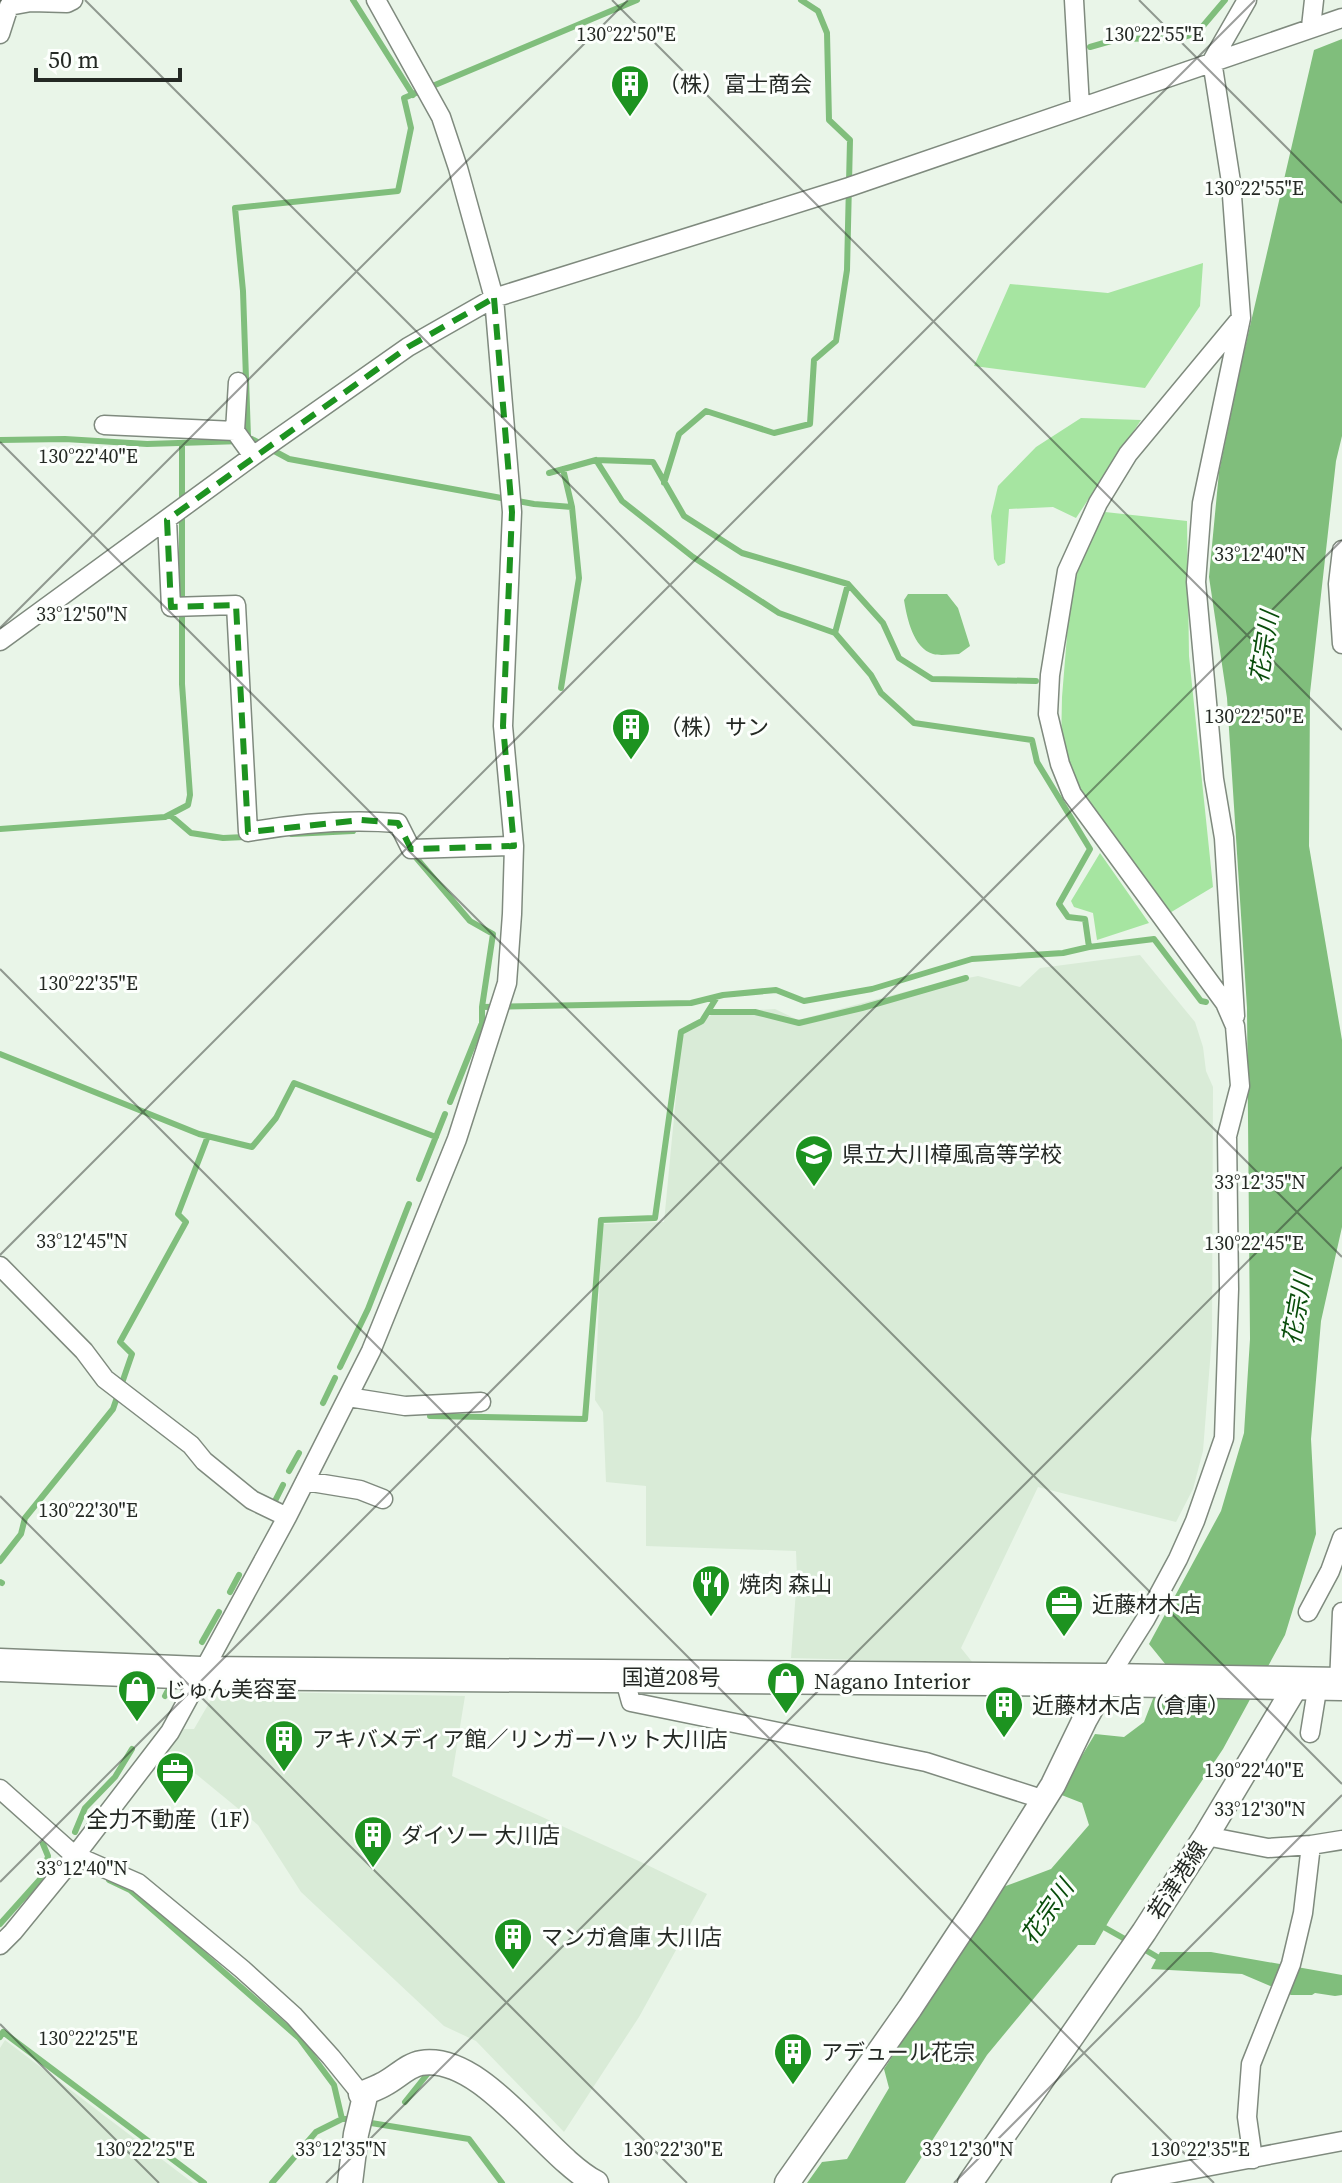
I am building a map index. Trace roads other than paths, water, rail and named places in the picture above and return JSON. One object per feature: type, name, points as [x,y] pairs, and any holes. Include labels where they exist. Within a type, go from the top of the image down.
[{"type":"highway","name":"国道208号","points":[[0,1665],[201,1673],[1324,1684]]},
{"type":"street","points":[[0,34],[9,6],[31,2],[67,3],[73,0]]},
{"type":"street","points":[[0,1945],[170,1732],[287,1517],[371,1351],[457,1139],[507,983],[514,846],[503,726],[512,512],[494,298],[441,117],[376,0]]},
{"type":"street","points":[[1074,0],[1080,107]]},
{"type":"street","points":[[787,2183],[910,2008],[1045,1800],[1085,1719],[1112,1680],[1178,1559],[1224,1438],[1229,1289],[1227,1136],[1240,1086],[1224,838],[1214,779],[1196,582],[1202,503],[1241,318],[1231,182],[1212,61],[1247,0]]},
{"type":"street","points":[[1311,27],[1314,0]]},
{"type":"street","points":[[0,641],[167,520],[251,443],[494,298],[849,187],[1339,19]]},
{"type":"street","points":[[1235,1026],[1225,1003],[1072,794],[1060,764],[1048,714],[1050,675],[1067,571],[1098,503],[1128,454],[1241,318]]},
{"type":"street","points":[[238,382],[251,443]]},
{"type":"street","points":[[104,425],[251,443]]},
{"type":"street","points":[[167,520],[171,607],[236,605],[248,832],[361,820],[398,823],[411,849],[514,846]]},
{"type":"street","points":[[1342,550],[1338,584],[1342,644]]},
{"type":"street","points":[[0,1266],[84,1351],[105,1379],[191,1445],[204,1461],[243,1493],[287,1517]]},
{"type":"street","points":[[348,1397],[405,1406],[481,1402]]},
{"type":"street","points":[[305,1481],[360,1490],[383,1499]]},
{"type":"street","points":[[1308,1612],[1330,1571],[1342,1538]]},
{"type":"street","points":[[1310,1733],[1324,1684],[1338,1667],[1342,1612]]},
{"type":"street","points":[[624,1677],[631,1702],[926,1762],[1045,1800]]},
{"type":"street","name":"若津港線","points":[[970,2183],[1144,1932],[1206,1836],[1324,1684]]},
{"type":"street","points":[[0,1789],[74,1855],[138,1883],[199,1933],[294,2016],[363,2093]]},
{"type":"street","points":[[1206,1836],[1268,1848],[1342,1840]]},
{"type":"street","points":[[1253,2159],[1247,2117],[1251,2064],[1290,1965],[1303,1913],[1311,1845]]},
{"type":"street","points":[[363,2093],[385,2084],[418,2063],[437,2062],[462,2071],[514,2111],[582,2175],[596,2183]]},
{"type":"street","points":[[350,2183],[363,2093]]},
{"type":"street","points":[[1121,2183],[1342,2141]]},
{"type":"water","name":"花宗川","points":[[1342,39],[1342,436],[1336,461],[1310,693],[1309,846],[1342,1040],[1342,1227],[1321,1321],[1311,1439],[1316,1534],[1285,1635],[1223,1749],[1095,1945],[1078,1945],[987,2055],[905,2183],[807,2183],[822,2162],[847,2159],[889,2088],[884,2069],[1003,1887],[1051,1869],[1089,1825],[1082,1803],[1059,1794],[1095,1734],[1124,1737],[1144,1722],[1166,1665],[1149,1644],[1221,1511],[1244,1433],[1250,1339],[1247,1008],[1227,698],[1209,577],[1219,472],[1314,50]]},
{"type":"water","points":[[1160,1952],[1211,1952],[1342,1975],[1342,1995],[1291,1995],[1242,1974],[1151,1969]]},
{"type":"waterway","points":[[353,0],[413,95]]},
{"type":"waterway","points":[[248,437],[243,291],[235,208],[398,191],[411,128],[404,98],[637,0]]},
{"type":"waterway","points":[[664,483],[679,434],[706,411],[774,433],[810,424],[814,360],[836,341],[847,270],[850,140],[829,120],[827,33],[818,11],[801,0]]},
{"type":"waterway","points":[[1090,47],[1118,39],[1180,38],[1197,33],[1225,0]]},
{"type":"waterway","points":[[0,440],[65,439],[147,444],[242,441],[248,437],[289,459],[534,504],[572,507],[579,578],[561,688]]},
{"type":"waterway","points":[[182,443],[182,503]]},
{"type":"waterway","points":[[596,460],[622,501],[693,557],[779,613],[835,633],[848,584]]},
{"type":"waterway","points":[[549,473],[596,460],[653,462],[684,516],[742,553],[848,584],[883,623],[899,658],[932,679],[1036,681]]},
{"type":"waterway","points":[[563,469],[572,507]]},
{"type":"waterway","points":[[0,829],[165,817],[188,805],[190,795],[182,684],[182,515]]},
{"type":"waterway","points":[[835,633],[871,675],[881,693],[914,723],[1032,740],[1037,762],[1090,849],[1059,904],[1068,917],[1085,919],[1089,947]]},
{"type":"waterway","points":[[170,815],[191,833],[223,838],[245,837]]},
{"type":"waterway","points":[[292,834],[353,831]]},
{"type":"waterway","points":[[413,854],[470,921],[493,934],[482,1023],[450,1102]]},
{"type":"waterway","points":[[482,1007],[691,1003],[723,995],[776,990],[804,1001],[872,989],[972,959],[1063,953],[1154,939],[1201,1001],[1206,1002]]},
{"type":"waterway","points":[[708,1012],[755,1012],[799,1023],[966,978]]},
{"type":"waterway","points":[[430,1416],[585,1419],[601,1220],[655,1218],[681,1032],[702,1021],[717,997]]},
{"type":"waterway","points":[[0,1054],[199,1134],[252,1147],[276,1118],[294,1083],[436,1137]]},
{"type":"waterway","points":[[419,1179],[445,1114]]},
{"type":"waterway","points":[[0,1561],[21,1534],[25,1518],[113,1409],[132,1354],[120,1342],[186,1222],[178,1214],[208,1136]]},
{"type":"waterway","points":[[340,1367],[368,1309],[409,1204]]},
{"type":"waterway","points":[[323,1403],[335,1378]]},
{"type":"waterway","points":[[289,1471],[299,1453]]},
{"type":"waterway","points":[[272,1507],[283,1485]]},
{"type":"waterway","points":[[230,1592],[239,1575]]},
{"type":"waterway","points":[[202,1642],[219,1612]]},
{"type":"waterway","points":[[165,1696],[167,1692]]},
{"type":"waterway","points":[[75,1832],[85,1808],[115,1777],[132,1749]]},
{"type":"waterway","points":[[0,1924],[43,1876],[48,1856],[43,1844]]},
{"type":"waterway","points":[[109,1880],[130,1890],[299,2038],[334,2085],[342,2119]]},
{"type":"waterway","points":[[1100,1925],[1132,1943]]},
{"type":"waterway","points":[[1142,1948],[1164,1958]]},
{"type":"waterway","points":[[0,2037],[3,2032],[204,2183]]},
{"type":"waterway","points":[[405,2102],[431,2072]]},
{"type":"waterway","points":[[272,2183],[316,2132],[346,2119]]},
{"type":"waterway","points":[[365,2122],[469,2139],[502,2183]]},
{"type":"place","name":"（株）富士商会","points":[[630,118]]},
{"type":"place","name":"（株）サン","points":[[631,761]]},
{"type":"place","name":"県立大川樟風高等学校","points":[[814,1188]]},
{"type":"place","name":"焼肉 森山","points":[[711,1618]]},
{"type":"place","name":"近藤材木店","points":[[1064,1638]]},
{"type":"place","name":"Nagano Interior","points":[[786,1715]]},
{"type":"place","name":"じゅん美容室","points":[[137,1723]]},
{"type":"place","name":"近藤材木店（倉庫）","points":[[1004,1739]]},
{"type":"place","name":"アキバメディア館／リンガーハット大川店","points":[[284,1773]]},
{"type":"place","name":"全力不動産（1F）","points":[[175,1805]]},
{"type":"place","name":"ダイソー 大川店","points":[[373,1869]]},
{"type":"place","name":"マンガ倉庫 大川店","points":[[513,1971]]},
{"type":"place","name":"アデュール花宗","points":[[793,2086]]}]
